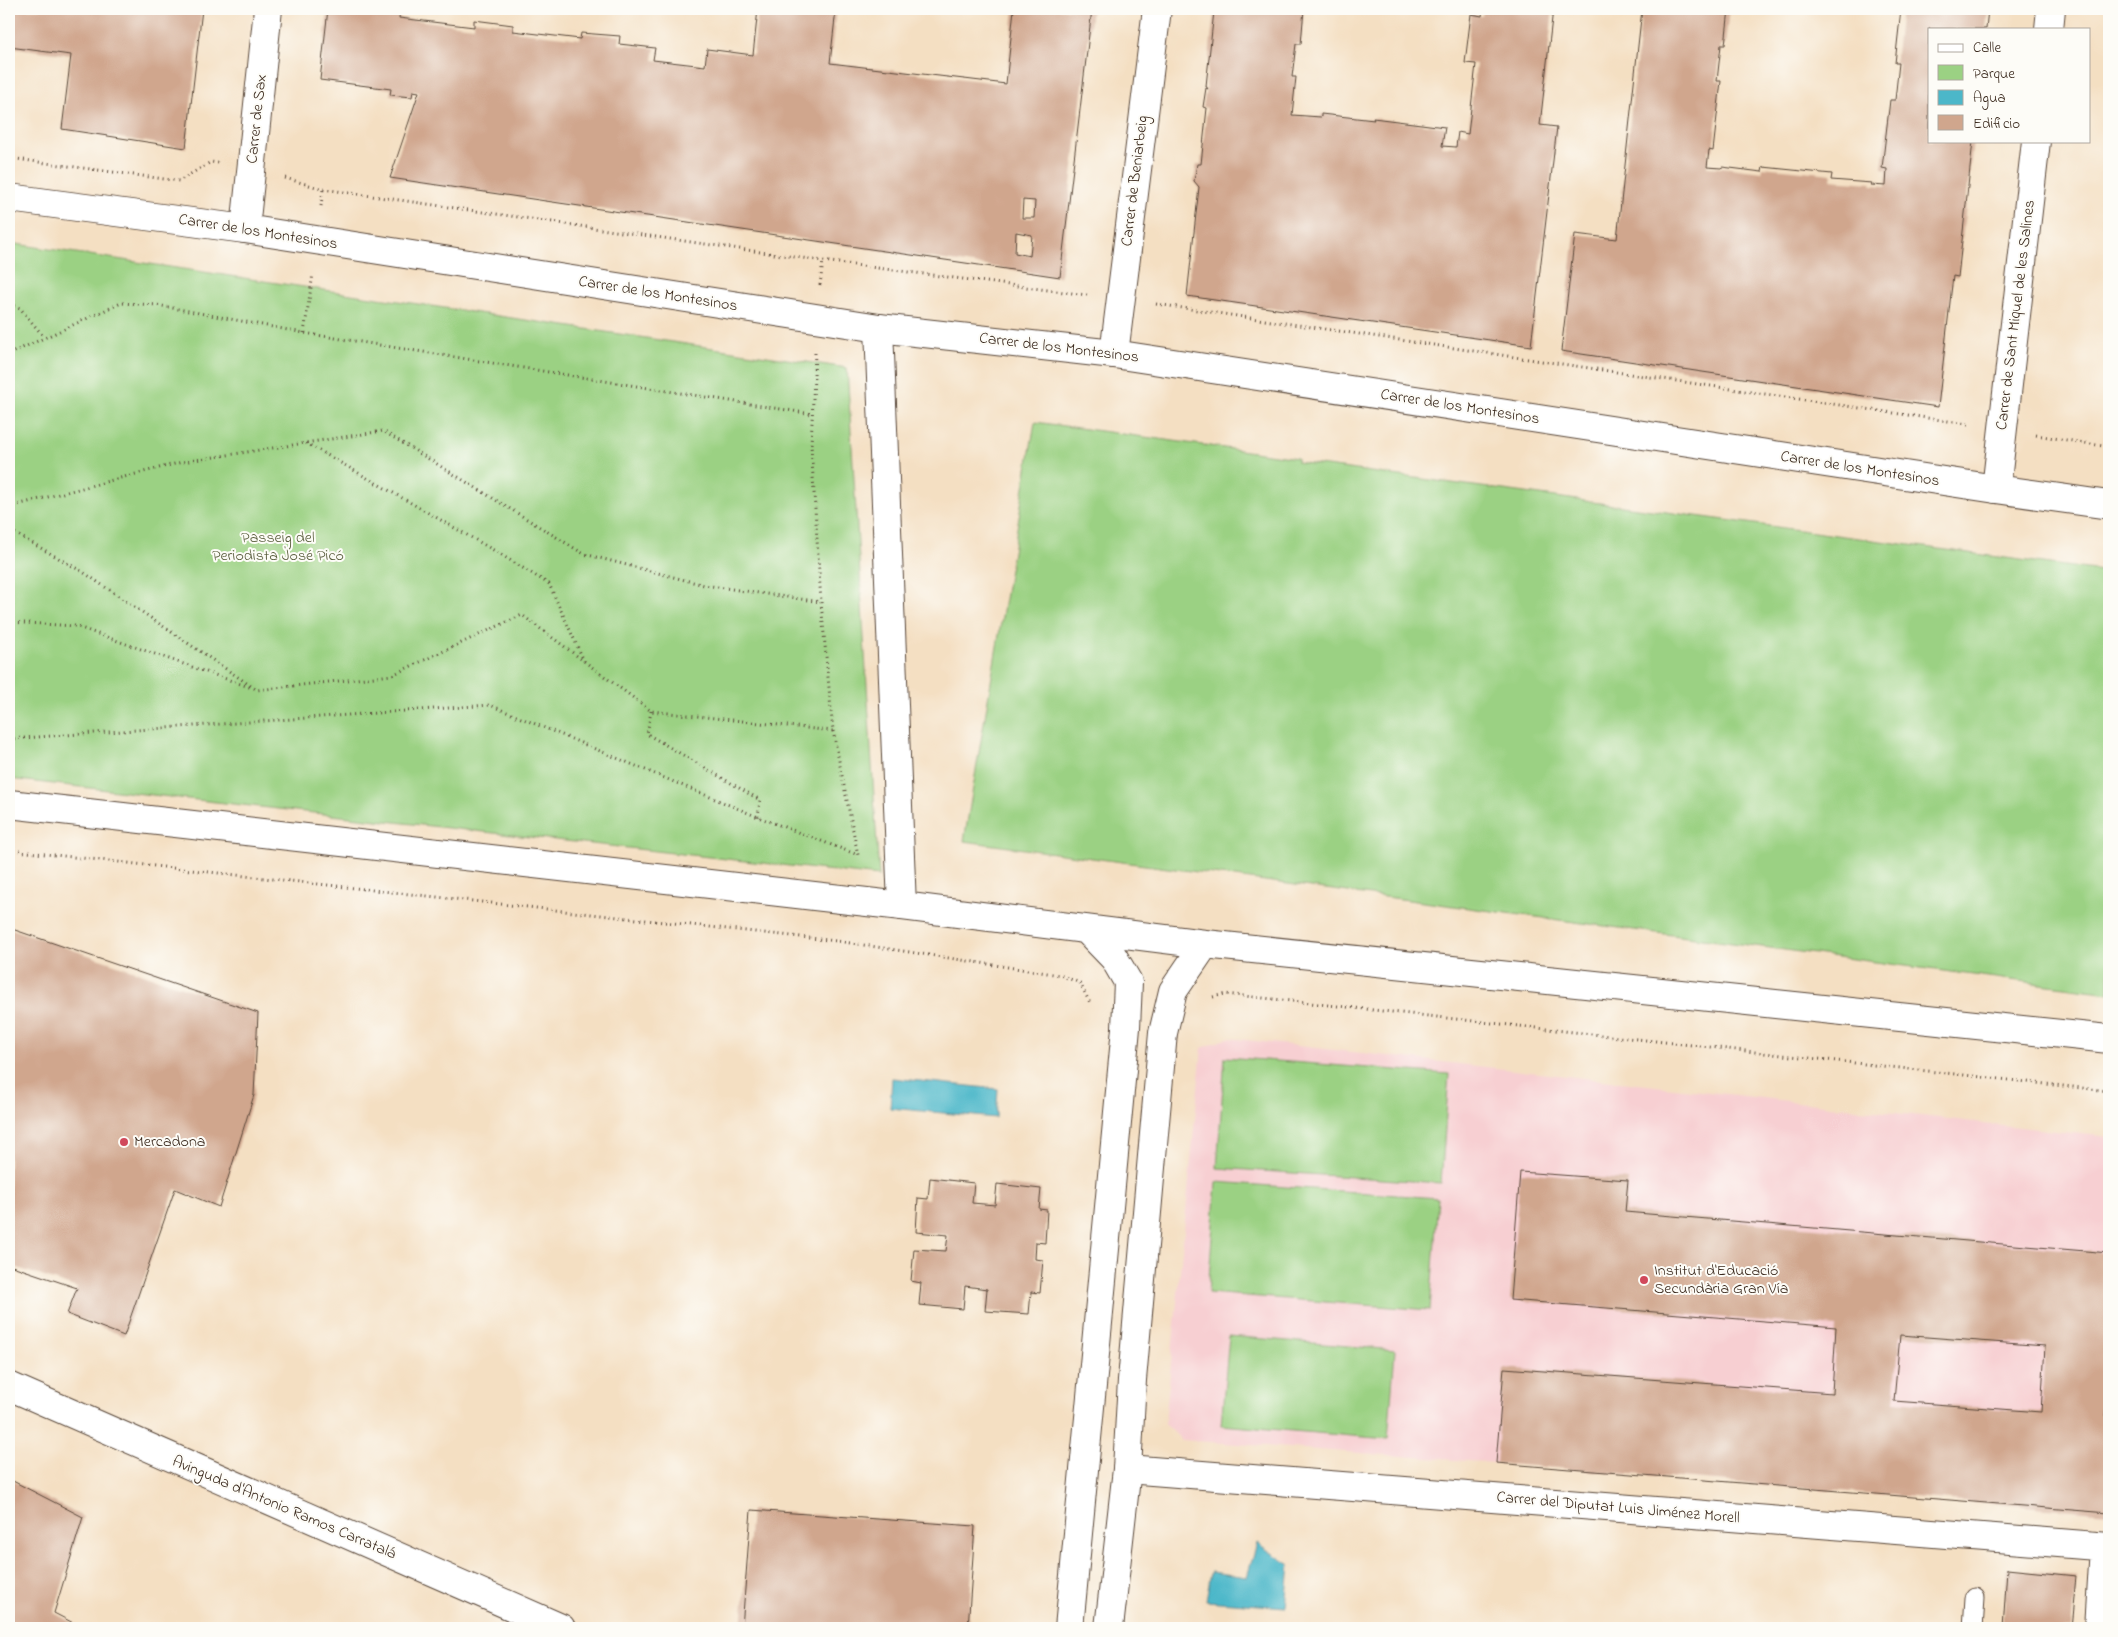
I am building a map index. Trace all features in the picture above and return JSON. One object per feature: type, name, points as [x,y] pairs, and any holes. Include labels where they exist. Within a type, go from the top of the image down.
[{"type":"street","name":"Carrer de Sax","points":[[245,229],[268,9]]},
{"type":"street","name":"Carrer de Beniarbeig","points":[[1114,354],[1157,9]]},
{"type":"street","points":[[2049,28],[2051,9]]},
{"type":"street","name":"Carrer de Sant Miquel de les Salines","points":[[1996,490],[2036,142]]},
{"type":"street","name":"Carrer de los Montesinos","points":[[9,198],[245,229],[879,328],[1114,354],[1996,490],[2109,505]]},
{"type":"street","points":[[879,328],[902,906]]},
{"type":"street","points":[[9,804],[902,906],[1205,944],[2109,1039]]},
{"type":"street","points":[[1069,1628],[1126,1028],[1128,982],[1114,958],[1086,929]]},
{"type":"street","points":[[1109,1628],[1128,1469],[1132,1380],[1163,1033],[1173,991],[1205,944]]},
{"type":"street","name":"Avinguda d'Antonio Ramos Carratalá","points":[[9,1386],[556,1627]]},
{"type":"street","name":"Carrer del Diputat Luis Jiménez Morell","points":[[1128,1469],[2106,1547]]},
{"type":"street","points":[[2099,1628],[2106,1547]]},
{"type":"lane","points":[[1972,1628],[1975,1598]]},
{"type":"path","points":[[9,158],[179,181],[211,162],[252,168],[323,189],[823,261],[1121,299],[2003,429],[2109,447]]},
{"type":"path","points":[[9,739],[490,705],[758,817],[858,854],[833,731],[821,602],[811,445],[816,318],[823,261]]},
{"type":"path","points":[[9,354],[120,303],[157,305],[304,333],[812,414]]},
{"type":"path","points":[[9,304],[20,308],[44,337]]},
{"type":"path","points":[[9,507],[182,462],[383,431],[584,554],[704,585],[821,602]]},
{"type":"path","points":[[306,443],[549,584],[585,661]]},
{"type":"path","points":[[9,530],[83,572],[257,690]]},
{"type":"path","points":[[9,622],[75,626],[257,690],[392,675],[522,615],[651,711],[833,731]]},
{"type":"path","points":[[651,711],[647,734],[760,800],[758,817]]},
{"type":"path","points":[[9,850],[837,941],[1060,975],[1080,983],[1102,1025],[1126,1028]]},
{"type":"path","points":[[1206,998],[1225,994],[2109,1091]]},
{"type":"shaded area","name":"Institut d'Educació Secundària Gran Vía","points":[[1228,1038],[2109,1137],[2109,1513],[1496,1463],[1182,1440],[1165,1424],[1202,1048]]},
{"type":"green space","name":"Passeig del Periodista José Picó","points":[[9,243],[847,368],[879,876],[9,779]]},
{"type":"green space","points":[[1035,422],[1297,458],[1297,462],[2109,572],[2109,993],[964,841]]},
{"type":"green space","points":[[1225,1057],[1449,1074],[1441,1183],[1217,1168]]},
{"type":"green space","points":[[1216,1182],[1438,1198],[1430,1310],[1208,1293]]},
{"type":"green space","points":[[1229,1336],[1395,1350],[1388,1439],[1221,1425]]},
{"type":"water","points":[[892,1078],[998,1089],[996,1118],[890,1108]]},
{"type":"water","points":[[1257,1543],[1290,1565],[1286,1607],[1206,1601],[1211,1572],[1247,1577]]},
{"type":"building","points":[[9,9],[202,9],[186,148],[62,129],[71,55],[9,47]]},
{"type":"building","points":[[328,9],[400,9],[399,18],[474,27],[474,20],[513,25],[513,31],[580,39],[581,33],[620,36],[619,44],[655,48],[653,60],[705,66],[707,49],[753,55],[758,9],[836,9],[830,63],[1006,84],[1014,9],[1092,9],[1060,277],[390,178],[419,92],[413,91],[412,97],[390,95],[391,89],[320,80]],"holes":[[[1023,200],[1035,201],[1034,218],[1022,218]],[[1016,232],[1032,235],[1030,256],[1015,253]]]},
{"type":"building","points":[[1217,9],[1304,9],[1301,44],[1296,44],[1292,77],[1296,77],[1292,115],[1321,117],[1321,114],[1374,120],[1373,118],[1445,127],[1442,146],[1456,147],[1458,132],[1468,134],[1476,64],[1465,63],[1471,14],[1482,16],[1483,9],[1553,9],[1540,125],[1557,127],[1531,346],[1187,296],[1199,187],[1194,181],[1197,164],[1201,164],[1207,108],[1203,107],[1206,88],[1208,89],[1206,86],[1214,11]]},
{"type":"building","points":[[1642,9],[1729,9],[1725,45],[1721,45],[1717,81],[1721,81],[1713,151],[1709,150],[1707,167],[1762,172],[1763,167],[1832,174],[1831,180],[1886,186],[1887,169],[1882,168],[1890,100],[1895,100],[1899,63],[1895,63],[1901,9],[1988,9],[1986,28],[1928,28],[1928,142],[1973,142],[1958,277],[1953,276],[1938,407],[1561,351],[1575,234],[1617,239]]},
{"type":"building","name":"Mercadona","points":[[9,928],[258,1013],[254,1095],[219,1207],[175,1189],[124,1336],[67,1314],[77,1288],[9,1265]]},
{"type":"building","points":[[1520,1172],[1628,1180],[1625,1212],[2109,1253],[2109,1374],[2106,1416],[2109,1417],[2109,1513],[1496,1463],[1504,1368],[1832,1393],[1836,1327],[1510,1300]],"holes":[[[1900,1335],[2045,1346],[2041,1412],[1894,1401]]]},
{"type":"building","points":[[930,1178],[974,1183],[972,1203],[995,1205],[997,1184],[1041,1189],[1039,1209],[1047,1210],[1045,1243],[1036,1242],[1035,1259],[1043,1260],[1040,1293],[1031,1292],[1029,1314],[985,1311],[987,1289],[965,1286],[963,1309],[919,1305],[921,1283],[911,1281],[914,1249],[946,1251],[948,1235],[916,1232],[918,1198],[928,1199]]},
{"type":"building","points":[[9,1479],[83,1517],[54,1613],[83,1628],[9,1628]]},
{"type":"building","points":[[751,1510],[975,1526],[968,1628],[742,1628]]},
{"type":"building","points":[[2007,1569],[2076,1576],[2071,1628],[2003,1628]]},
{"type":"place","name":"Mercadona","points":[[124,1142]]},
{"type":"place","name":"Institut d'Educació Secundària Gran Vía","points":[[1644,1280]]}]
